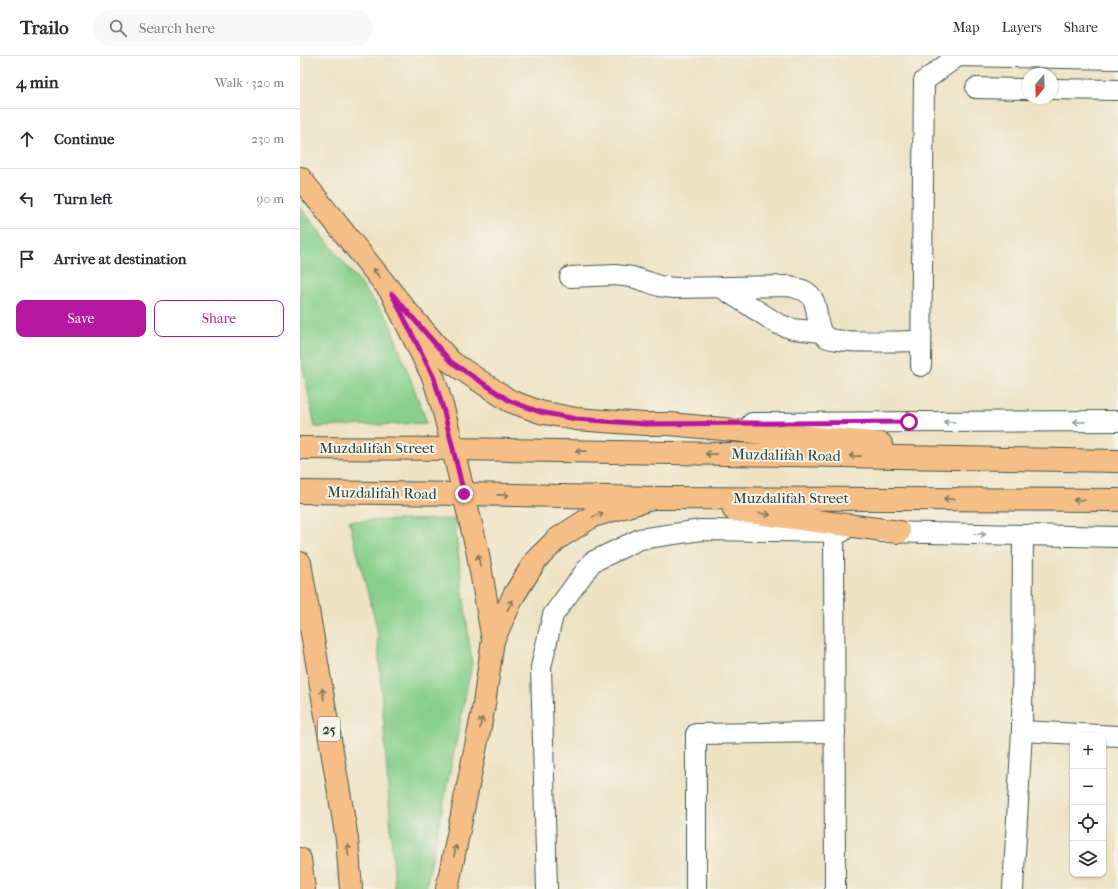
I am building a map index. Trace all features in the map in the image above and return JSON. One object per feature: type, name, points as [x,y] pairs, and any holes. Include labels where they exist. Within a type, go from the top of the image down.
[{"type":"main road","points":[[300,178],[392,294],[451,362],[510,401],[540,412],[576,419],[645,424],[670,424],[963,452],[1088,461]]},
{"type":"main road","points":[[392,294],[434,378],[477,548],[493,640]]},
{"type":"main road","name":"Muzdalifah Street","points":[[300,448],[453,449]]},
{"type":"main road","name":"Muzdalifah Road","points":[[453,449],[1118,461]]},
{"type":"main road","name":"Muzdalifah Road","points":[[300,492],[464,494]]},
{"type":"main road","name":"Muzdalifah Street","points":[[464,494],[657,498],[1118,500]]},
{"type":"main road","points":[[447,889],[483,711],[493,640],[514,595],[536,560],[557,540],[593,516],[657,498],[718,508],[899,532]]},
{"type":"main road","name":"25","points":[[301,566],[347,839],[351,889]]},
{"type":"main road","points":[[300,859],[304,889]]},
{"type":"street","points":[[921,366],[924,81],[958,56],[1118,59]]},
{"type":"street","points":[[976,88],[1022,89]]},
{"type":"street","points":[[1058,89],[1118,90]]},
{"type":"street","points":[[570,277],[615,275],[632,277],[659,286],[674,288],[790,286],[806,292],[815,301],[821,332],[827,338],[840,341],[921,341]]},
{"type":"street","points":[[722,288],[778,324],[793,329],[821,332]]},
{"type":"street","points":[[670,424],[1118,422]]},
{"type":"street","points":[[547,889],[542,667],[553,615],[592,562],[640,539],[702,530],[899,532],[1118,537]]},
{"type":"street","points":[[834,532],[835,889]]},
{"type":"street","points":[[1013,889],[1022,731],[1023,536]]},
{"type":"street","points":[[1022,731],[1118,736]]},
{"type":"street","points":[[696,889],[696,734],[835,732]]},
{"type":"green space","points":[[300,207],[388,319],[427,423],[315,427],[300,353]]},
{"type":"green space","points":[[454,519],[472,664],[426,889],[395,889],[377,628],[349,521]]},
{"type":"route","points":[[464,494],[434,378],[392,294],[451,362],[510,401],[540,412],[576,419],[645,424],[909,422]]}]
